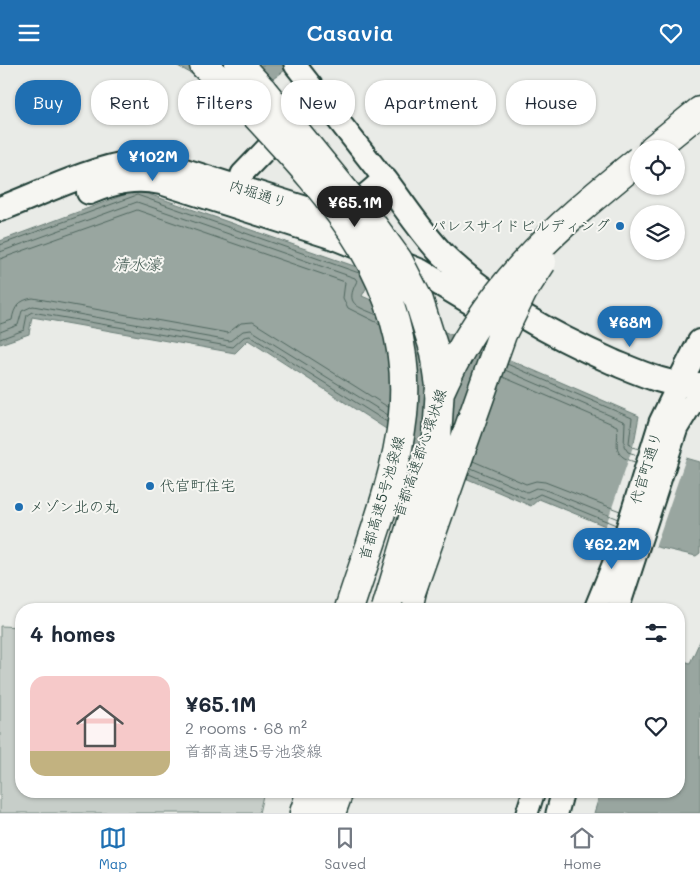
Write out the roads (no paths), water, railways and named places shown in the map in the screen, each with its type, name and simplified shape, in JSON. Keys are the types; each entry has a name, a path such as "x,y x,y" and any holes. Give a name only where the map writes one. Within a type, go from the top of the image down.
{"highway":[{"name":"首都高速5号池袋線","path":"204,65 274,134 347,224 373,265 396,318 402,345 404,373 403,417 383,505 351,603"},
{"path":"239,65 283,114 386,242 410,280 431,335 440,386 437,438 388,603"},
{"path":"663,140 700,111"},
{"path":"675,140 700,120"},
{"name":"首都高速都心環状線","path":"371,603 427,422 448,373 473,328 502,287 535,250 573,214 630,167"},
{"path":"408,603 493,357 523,291 547,256 569,229 630,177"},
{"path":"286,813 290,798"},
{"path":"304,813 309,798"},
{"path":"324,813 328,798"},
{"path":"331,813 336,798"},
{"path":"348,813 353,798"}],"main road":[{"name":"内堀通り","path":"0,209 106,168 133,161 156,162 306,209 329,214 349,209 385,180 421,230 444,255 506,305 570,342 638,373 689,385"},
{"name":"内堀通り","path":"0,227 113,183 137,178 149,179 334,237 421,272 497,319 570,342"},
{"path":"689,385 700,342"}],"street":[{"path":"297,67 307,80"},
{"path":"238,187 242,173 288,125"},
{"path":"342,125 385,180"},
{"name":"代官町通り","path":"619,603 632,540 668,425 689,385"},
{"name":"代官町通り","path":"668,425 700,395"},
{"name":"代官町通り","path":"599,603 632,540"},
{"path":"557,813 561,798"}],"water":[{"path":"176,65 292,65 271,80 199,80 199,78"},
{"name":"清水濠","path":"137,190 374,273 362,296 639,416 634,443 700,462 700,553 696,556 657,547 539,499 531,506 456,474 248,340 235,353 32,317 29,334 0,344 0,241"},
{"path":"700,641 700,813 594,813 599,798 685,798 685,661 690,663"}],"place":[{"name":"パレスサイドビルディング","path":"620,226"},
{"name":"代官町住宅","path":"150,486"},
{"name":"メゾン北の丸","path":"19,507"}]}
